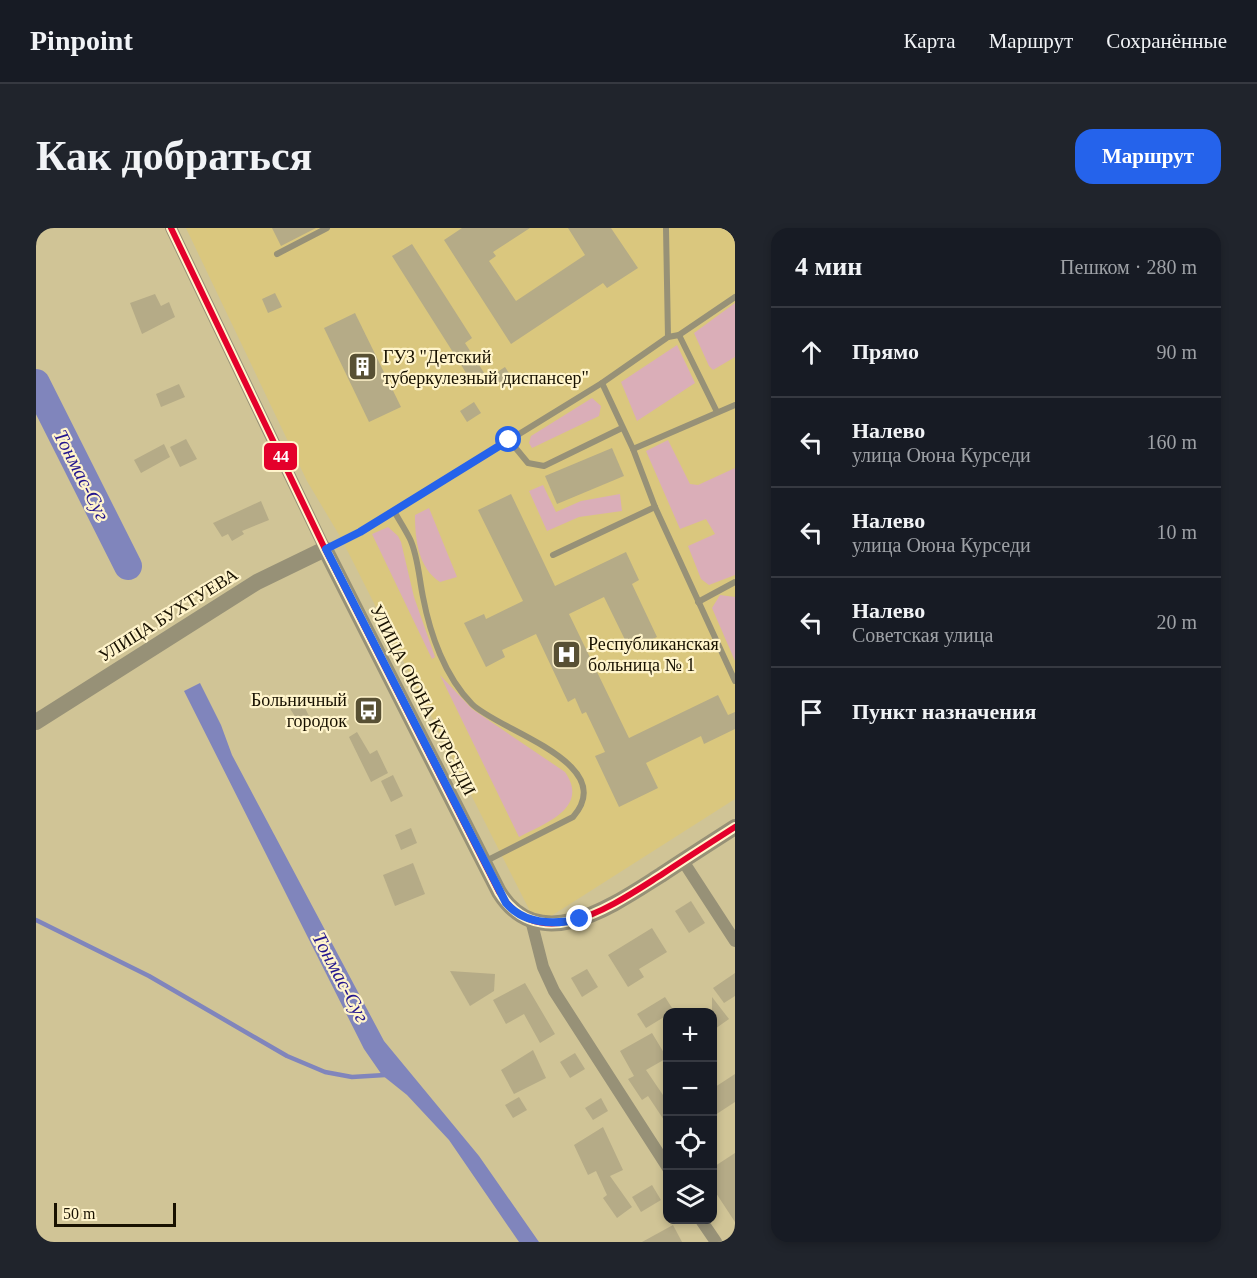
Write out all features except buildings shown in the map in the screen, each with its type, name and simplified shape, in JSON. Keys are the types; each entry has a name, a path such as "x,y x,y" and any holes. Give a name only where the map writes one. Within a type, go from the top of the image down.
{"street":[{"name":"УЛИЦА ОЮНА КУРСЕДИ","path":"171,228 326,549 484,862 506,903 513,911 531,920"},
{"name":"УЛИЦА БУХТУЕВА","path":"36,722 257,582 326,549"},
{"path":"663,1160 554,991 543,967 531,920 557,923 590,916 617,903 735,827"},
{"path":"683,861 735,941"},
{"path":"704,1224 716,1242"}],"lane":[{"path":"278,254 327,228"},
{"path":"666,228 668,337"},
{"path":"326,549 394,511 602,383 668,337 679,335 735,297"},
{"path":"679,335 717,412"},
{"path":"602,383 633,449 655,507 735,681"},
{"path":"633,449 735,405"},
{"path":"509,440 528,463 544,466 622,428"},
{"path":"553,555 655,507"},
{"path":"394,511 410,540 435,640 459,691 475,707 564,759 580,777 582,799 573,817 484,862"},
{"path":"698,602 735,582"}],"shaded area":[{"path":"186,228 735,228 735,799 537,925 341,538 307,481"},
{"path":"735,303 735,357 713,370 694,333"},
{"path":"677,345 695,383 637,421 621,382"},
{"path":"592,398 601,406 599,416 532,448 529,443 531,436"},
{"path":"668,440 690,484 698,485 735,468 735,575 709,585 701,579 688,546 715,534 706,519 680,529 646,451"},
{"path":"543,485 556,512 581,501 620,494 622,511 579,517 547,531 529,491"},
{"path":"429,508 457,577 440,582 422,561 417,543 415,515"},
{"path":"388,527 401,542 414,597 435,657 432,659 372,534"},
{"path":"720,595 735,597 735,661 712,608"},
{"path":"440,675 472,709 565,772 571,785 572,795 568,805 561,813 519,837"}],"water":[{"name":"Тонмас-Суг","path":"200,683 221,725 232,755 384,1041 479,1156 539,1242 519,1242 449,1140 407,1095 382,1075 364,1049 184,691"}],"waterway":[{"name":"Тонмас-Суг","path":"36,383 128,566"},
{"path":"36,920 149,976 287,1056 325,1072 352,1077 385,1075"}],"transit line":[{"name":"44","path":"171,228 325,549 499,892 516,911 535,921 556,923 578,919 600,911 735,827"}],"place":[{"name":"ГУЗ \"Детский туберкулезный диспансер\"","path":"362,367"},
{"name":"Республиканская больница № 1","path":"567,654"},
{"name":"Больничный городок","path":"368,710"}],"route":[{"path":"509,440 360,532 326,549 506,903 513,911 531,920 557,923 580,919"}]}
